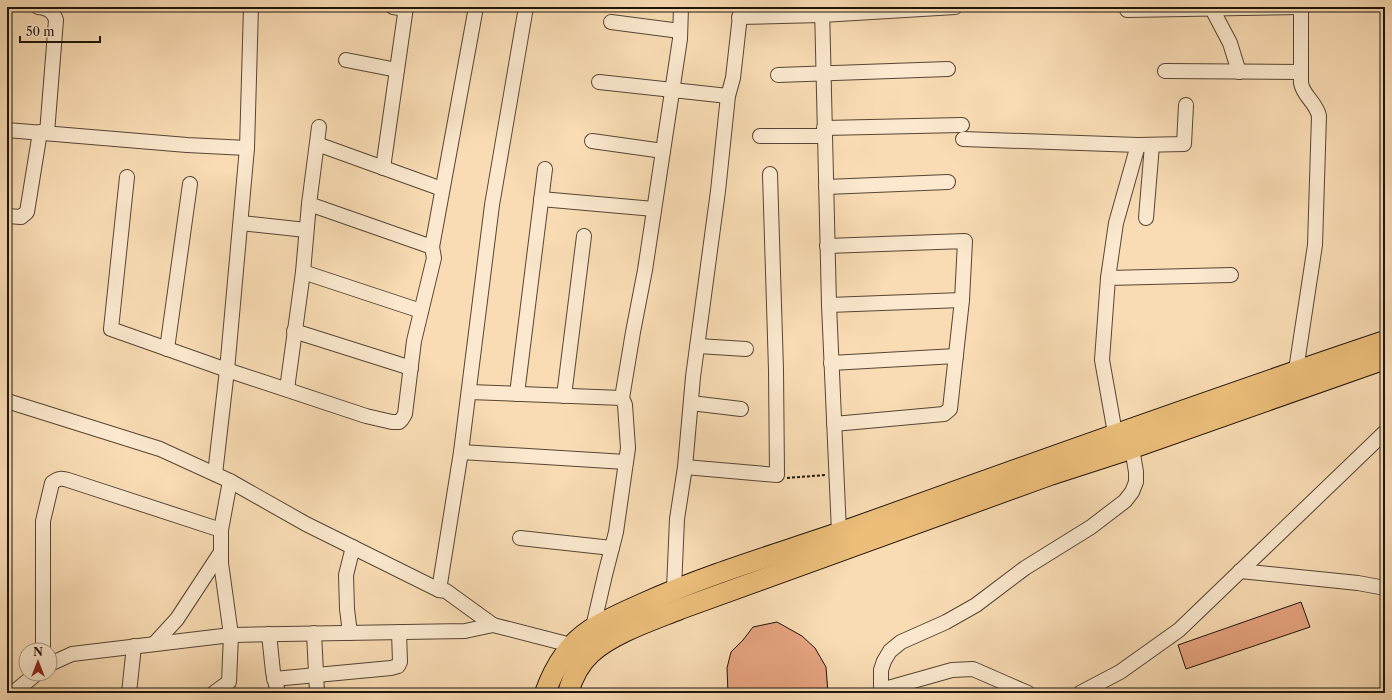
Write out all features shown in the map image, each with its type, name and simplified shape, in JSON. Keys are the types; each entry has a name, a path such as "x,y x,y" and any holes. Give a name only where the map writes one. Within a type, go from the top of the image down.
{"highway":[{"path":"545,693 558,664 572,645 593,627 674,589 839,532 1114,433 1385,340"},
{"path":"568,693 570,686 580,668 591,653 610,640 634,628 680,609 1050,475 1127,450 1385,359"}],"street":[{"path":"7,216 21,217 27,212 43,132 56,20 52,11 38,7"},
{"path":"215,474 227,370 247,148 251,7"},
{"path":"127,177 111,329 227,370 366,416 392,422 399,422 405,414 414,341 434,258 432,247 476,7"},
{"path":"440,590 461,452 492,205 526,7"},
{"path":"593,627 616,532 628,448 625,405 622,398 645,270 672,91 680,31 681,7"},
{"path":"674,589 677,520 685,467 691,403 718,191 728,96 733,78 740,12 955,7"},
{"path":"1127,10 1301,7 1302,89 1316,106 1319,116 1315,245 1296,370"},
{"path":"383,168 397,70 401,8"},
{"path":"1211,8 1230,43 1239,72"},
{"path":"822,11 827,246 839,532"},
{"path":"611,22 680,31"},
{"path":"346,60 397,70"},
{"path":"778,76 948,69"},
{"path":"1165,71 1301,72"},
{"path":"599,82 728,96"},
{"path":"963,139 1138,145 1184,144 1186,105"},
{"path":"760,136 962,125"},
{"path":"287,389 303,272 306,230 319,127"},
{"path":"7,130 187,145 247,148"},
{"path":"592,142 663,150"},
{"path":"317,144 442,189"},
{"path":"1028,693 973,669 952,670 881,691 881,670 884,660 890,651 901,642 946,622 976,605 1025,568 1091,527 1125,501 1132,492 1136,482 1136,472 1127,450 1114,433 1102,360 1108,278 1116,223 1138,145"},
{"path":"1146,218 1152,145"},
{"path":"517,394 545,169"},
{"path":"685,467 777,475 776,370 770,174"},
{"path":"826,187 948,182"},
{"path":"167,349 190,184"},
{"path":"541,199 654,209"},
{"path":"309,204 432,247"},
{"path":"241,223 306,230"},
{"path":"564,396 584,236"},
{"path":"827,246 965,241 962,300 950,409 944,414 834,424"},
{"path":"303,272 421,311"},
{"path":"1108,278 1231,275"},
{"path":"829,305 962,300"},
{"path":"294,331 411,368"},
{"path":"698,346 746,349"},
{"path":"831,363 956,356"},
{"path":"469,392 622,398"},
{"path":"7,401 160,449 230,481 306,524 440,590 446,591 493,625 572,645 591,653"},
{"path":"691,403 740,409"},
{"path":"1080,693 1120,672 1179,630 1385,432"},
{"path":"461,452 626,462"},
{"path":"43,642 43,520 52,483 56,480 68,480 221,530"},
{"path":"214,693 229,688 231,635 221,563 221,530 230,481"},
{"path":"520,538 612,548"},
{"path":"350,633 347,609 346,575 353,546"},
{"path":"155,643 177,619 221,552"},
{"path":"1240,571 1358,583 1385,588"},
{"path":"58,660 72,654 231,635 464,631 493,625"},
{"path":"274,679 392,668 398,666 400,662 399,632"},
{"path":"314,633 317,693"},
{"path":"269,634 274,679 278,693"},
{"path":"129,693 134,646"},
{"path":"14,693 27,682"}],"path":[{"path":"777,475 785,478 836,474"}],"building":[{"path":"1301,602 1310,627 1186,669 1178,645"},
{"path":"777,622 802,636 815,648 826,667 828,693 728,693 727,668 731,652 753,627"}]}
